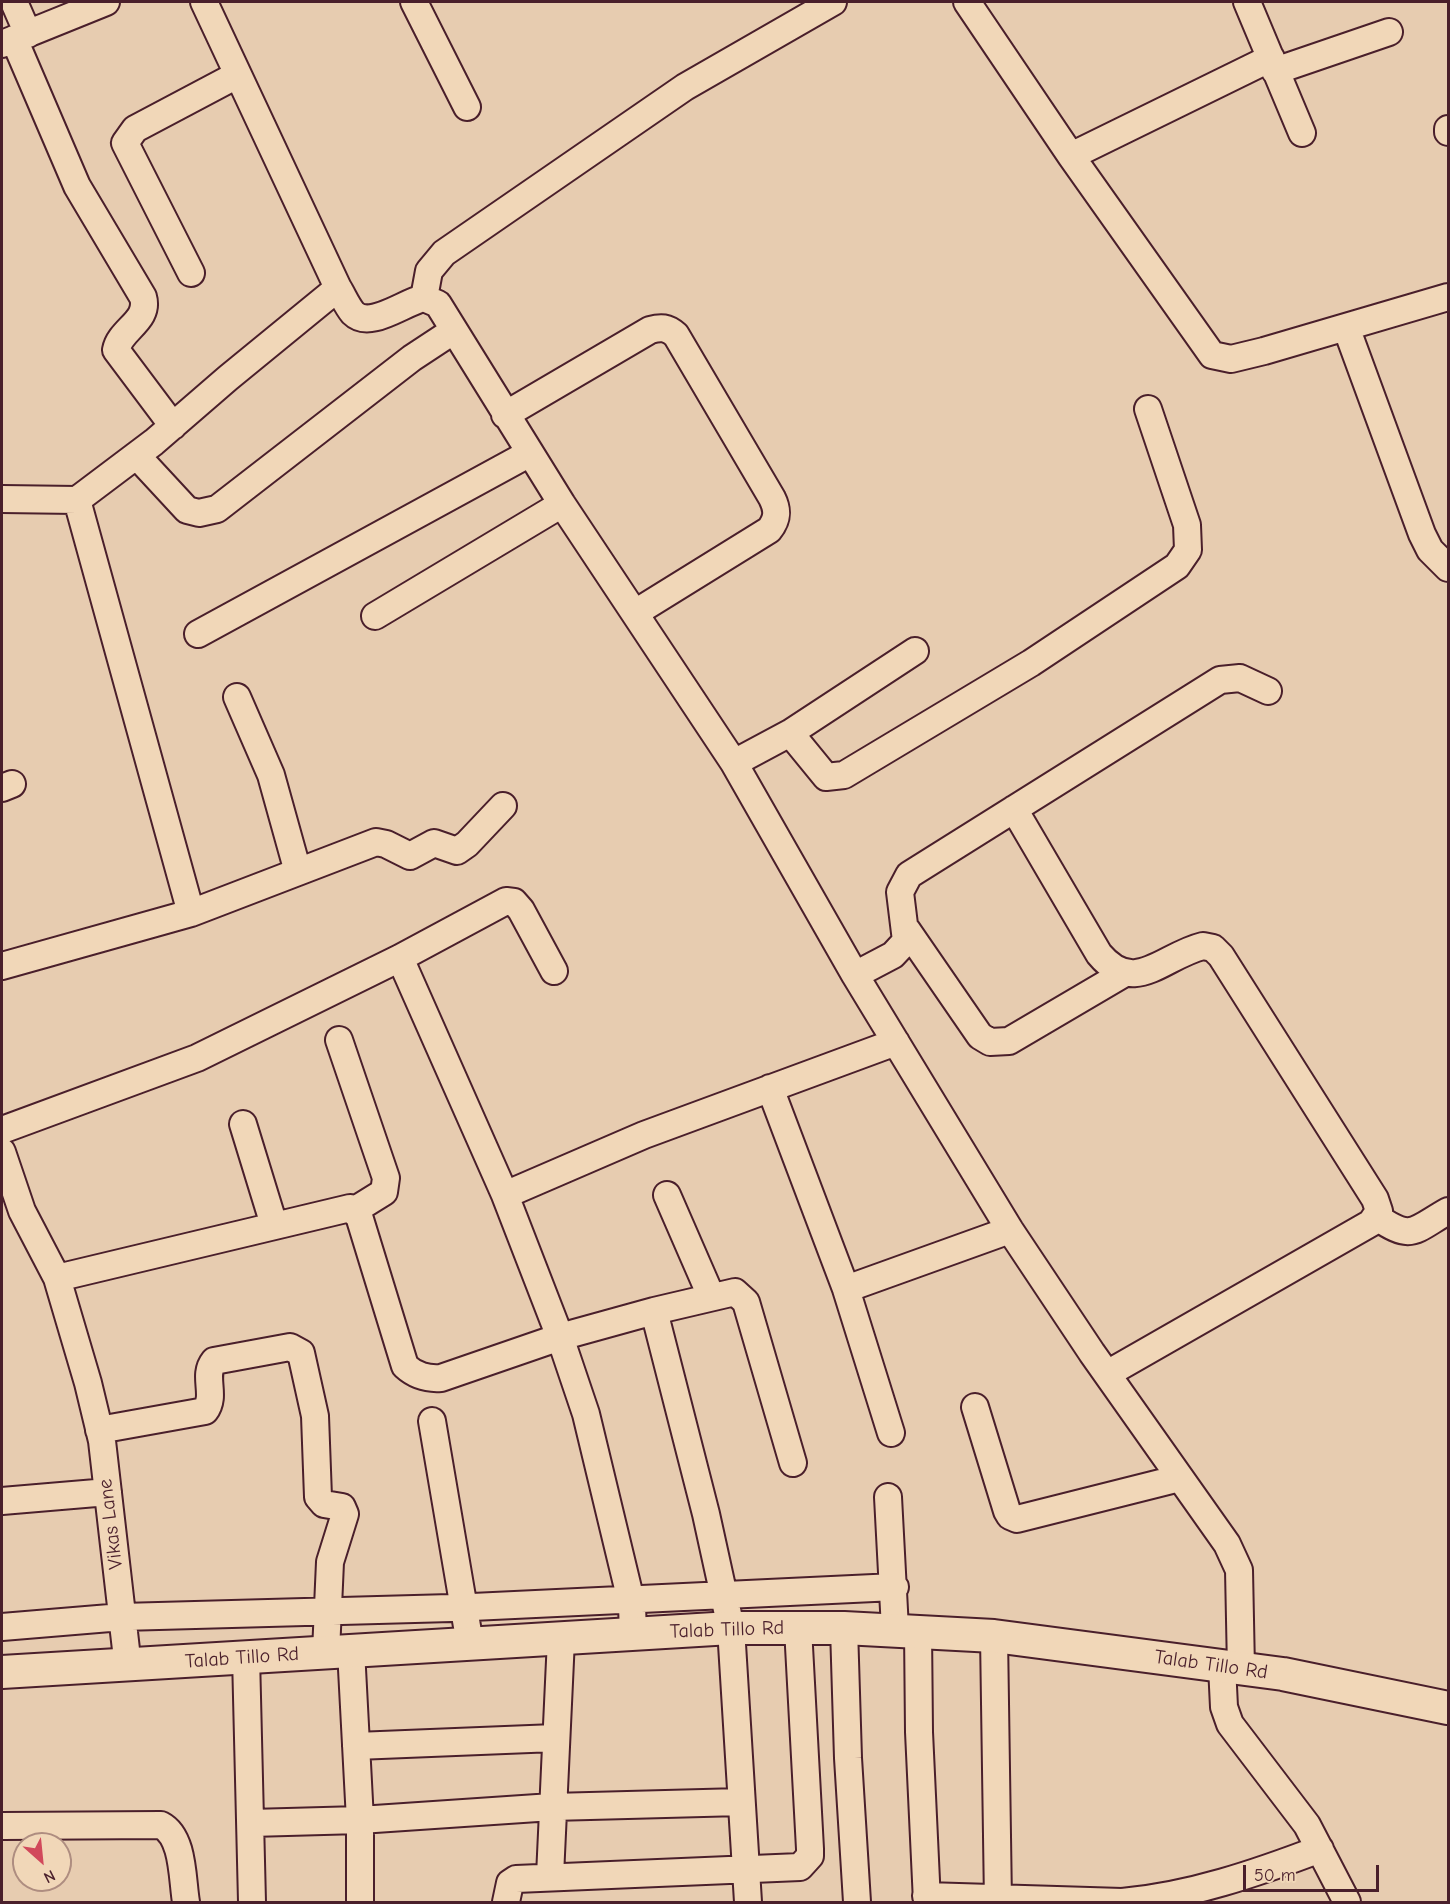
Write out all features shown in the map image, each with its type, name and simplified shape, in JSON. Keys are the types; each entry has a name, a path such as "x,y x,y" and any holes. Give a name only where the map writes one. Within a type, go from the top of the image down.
{"main road":[{"name":"Talab Tillo Rd","path":"2,1672 125,1641 246,1656 331,1633 468,1622 561,1639 632,1613 728,1610 798,1628 844,1628 900,1610 994,1636 1283,1674 1449,1708"}],"street":[{"path":"14,2 14,39 77,186 143,297 144,309 141,316 120,339 116,350 173,426"},
{"path":"14,39 106,2"},
{"path":"204,2 338,288 352,312 370,319 424,298 438,304 562,504 734,763 855,975 1010,1230 1107,1374 1227,1544 1239,1570 1231,1668 1224,1707 1230,1724 1296,1809 1320,1849 1347,1902"},
{"path":"414,2 467,107"},
{"path":"424,298 429,271 444,253 685,87 833,2"},
{"path":"967,2 1071,156 1212,355 1231,359 1449,297"},
{"path":"1247,2 1302,133"},
{"path":"1071,156 1273,65 1389,32"},
{"path":"191,273 125,143 135,129 237,75"},
{"path":"2,500 77,500 173,426 338,288"},
{"path":"505,415 650,330 661,327 670,329 676,335 772,498 776,506 776,516 769,530 636,613"},
{"path":"1346,327 1422,534 1430,550 1449,568"},
{"path":"136,456 187,510 209,512 217,509 412,358 453,331"},
{"path":"790,733 818,771 826,777 834,778 844,774 1031,663 1178,566 1188,550 1187,525 1149,410"},
{"path":"198,634 530,453"},
{"path":"77,500 191,913"},
{"path":"375,616 562,504"},
{"path":"734,763 790,733 915,651"},
{"path":"855,975 893,956 906,941 907,930 900,892 909,875 1220,680 1240,678 1268,691"},
{"path":"237,697 271,775 298,872"},
{"path":"2,966 191,913 376,842 386,843 410,856 434,843 457,851 467,844 503,806"},
{"path":"1014,809 1099,954 1113,970 1123,974"},
{"path":"2,1130 197,1058 400,957 506,901 514,902 521,910 554,971"},
{"path":"907,930 980,1036 990,1042 1009,1041 1123,974 1145,971 1203,946 1213,948 1221,956 1375,1199 1379,1211 1377,1217 1107,1374"},
{"path":"2,1627 125,1641 331,1633 468,1622 632,1613 586,1414 560,1337 505,1195 400,957"},
{"path":"57,1278 343,1208 356,1210 384,1192 386,1178 339,1040"},
{"path":"505,1195 644,1135 896,1042"},
{"path":"770,1088 846,1289 891,1433"},
{"path":"243,1124 274,1225"},
{"name":"Vikas Lane","path":"2,1152 22,1211 57,1278 88,1383 99,1430 108,1492 125,1641"},
{"path":"667,1195 711,1296"},
{"path":"356,1210 401,1357 405,1366 412,1373 430,1378 441,1378 560,1337 711,1296 735,1292 746,1302 793,1463"},
{"path":"1377,1217 1396,1231 1407,1232 1449,1211"},
{"path":"846,1289 1010,1230"},
{"path":"654,1311 728,1610 748,1902"},
{"path":"99,1430 205,1411 212,1398 208,1376 214,1361 290,1347 301,1353 315,1416 318,1497 324,1504 342,1507 345,1514 330,1562 331,1633 356,1746 360,1820 360,1902"},
{"path":"975,1407 1007,1511 1010,1516 1017,1519 1180,1478"},
{"path":"432,1421 468,1622"},
{"path":"2,1501 108,1492"},
{"path":"888,1497 900,1610 919,1732 926,1899 1122,1902 1164,1896 1207,1894 1320,1849"},
{"path":"728,1610 900,1610"},
{"path":"506,1902 510,1883 516,1879 800,1867 810,1856 798,1628"},
{"path":"844,1628 848,1758 857,1902"},
{"path":"994,1636 998,1899"},
{"path":"550,1876 561,1639"},
{"path":"246,1656 252,1902"},
{"path":"356,1746 555,1738"},
{"path":"251,1823 360,1820 552,1807 741,1802"},
{"path":"2,1826 161,1825 173,1833 177,1845 186,1902"}]}
